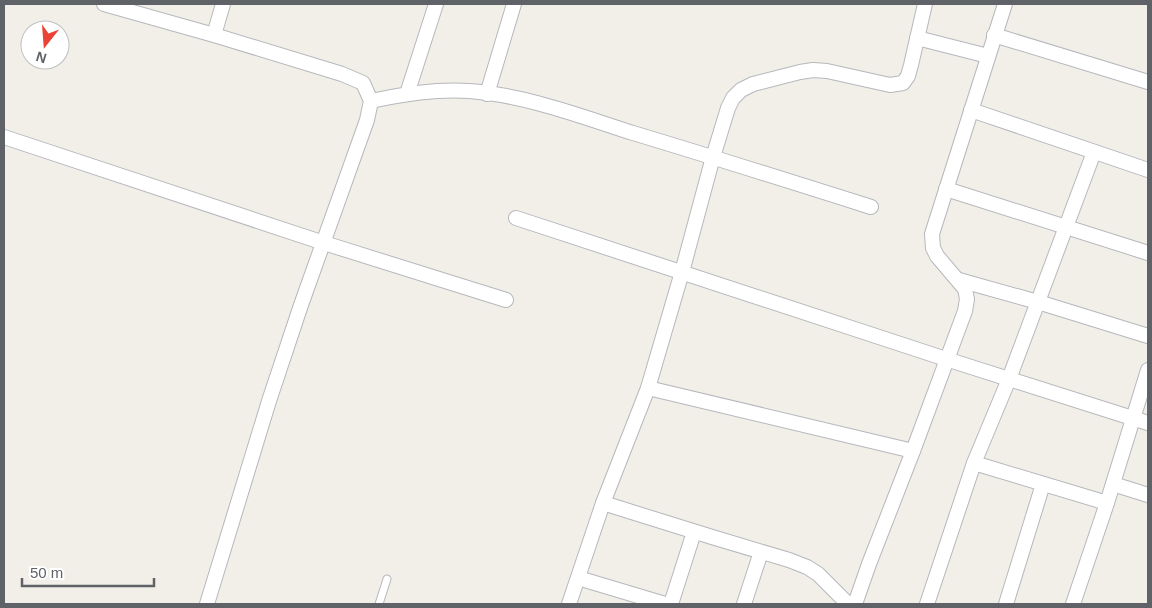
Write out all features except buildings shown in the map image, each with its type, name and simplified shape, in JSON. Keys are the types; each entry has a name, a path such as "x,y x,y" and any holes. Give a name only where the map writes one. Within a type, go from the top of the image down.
{"street":[{"path":"104,4 342,74 363,83 371,101 367,120 300,305 207,604"},
{"path":"214,35 222,4"},
{"path":"408,94 436,4"},
{"path":"488,94 514,4"},
{"path":"569,604 648,388 713,157 733,98 741,90 753,84 813,70 844,74 890,85 903,83 908,76 925,4"},
{"path":"856,604 965,311 967,299 965,289 937,256 933,248 932,234 1005,4"},
{"path":"994,35 1148,82"},
{"path":"918,38 988,56"},
{"path":"371,101 433,91 469,91 522,100 872,207"},
{"path":"971,110 1148,170"},
{"path":"4,137 324,243 506,300"},
{"path":"927,604 974,463 1009,379 1094,152"},
{"path":"946,189 1148,253"},
{"path":"516,218 1148,423"},
{"path":"959,280 1148,336"},
{"path":"1073,604 1107,503 1148,370"},
{"path":"648,388 913,451"},
{"path":"974,463 1107,503"},
{"path":"1006,604 1043,484"},
{"path":"1113,484 1148,495"},
{"path":"604,504 807,566 818,574 848,604"},
{"path":"672,604 694,532"},
{"path":"744,604 761,552"},
{"path":"578,578 623,598 665,604"}],"lane":[{"path":"379,604 387,579"}]}
